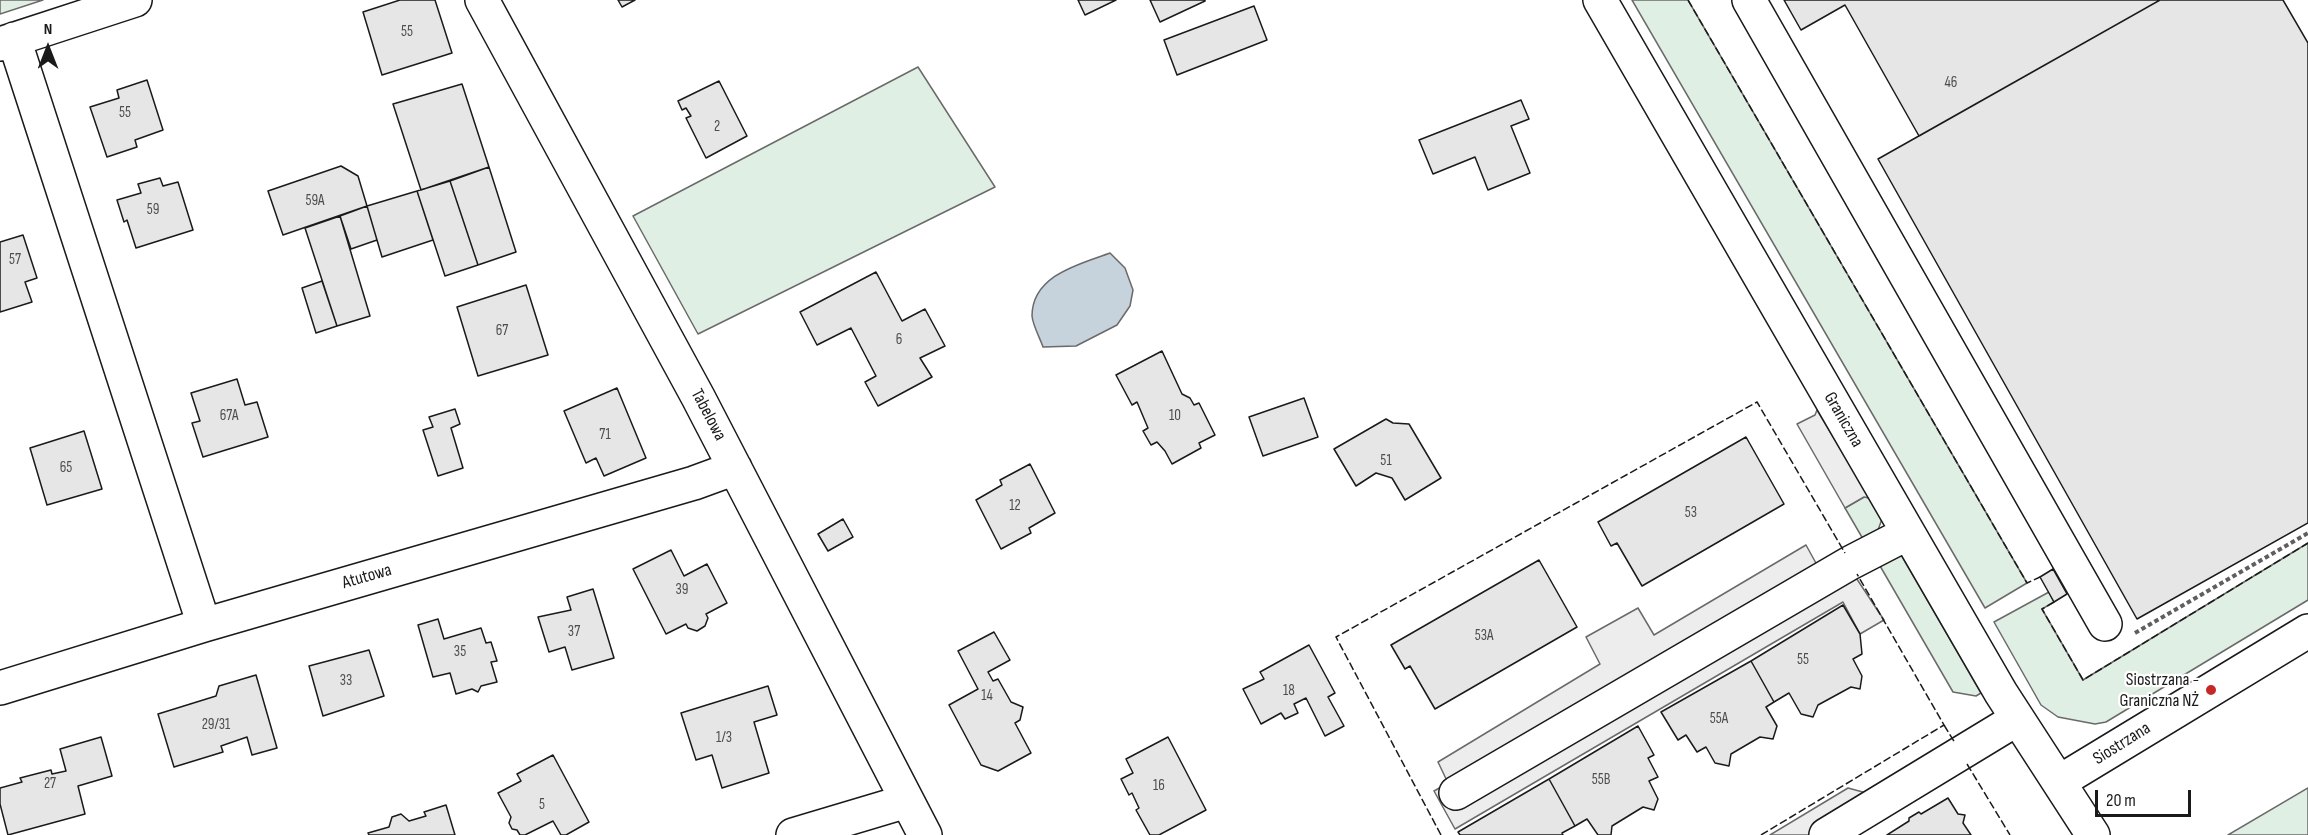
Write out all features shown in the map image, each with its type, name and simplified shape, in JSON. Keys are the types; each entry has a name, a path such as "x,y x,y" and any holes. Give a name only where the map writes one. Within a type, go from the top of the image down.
{"street":[{"name":"Tabelowa","path":"482,0 735,468 925,835"},
{"name":"Graniczna","path":"1600,0 2017,719 2092,835"},
{"path":"1749,0 2105,624"},
{"path":"120,2 7,42 204,625"},
{"name":"Atutowa","path":"0,688 204,625 694,483 735,468"},
{"path":"1456,794 1850,563 1908,533"},
{"name":"Siostrzana","path":"2059,782 2308,631"},
{"path":"1826,835 2017,719"},
{"path":"793,835 906,801"}],"path":[{"path":"2105,624 2137,634 2308,533"}],"green space":[{"path":"0,0 43,0 0,14"},
{"path":"1632,0 1688,0 2027,583 1985,608"},
{"path":"918,67 995,187 698,334 633,216"},
{"path":"1864,497 1870,498 1882,519 1878,530 1863,539 1845,508"},
{"path":"2308,543 2308,600 2106,722 2095,724 2058,717 2041,705 1994,622 2049,592 2054,602 2042,609 2083,680"},
{"path":"1900,553 1981,693 1976,696 1953,692 1876,559"},
{"path":"2308,788 2308,835 2228,835"}],"shaded area":[{"path":"1110,253 1125,268 1133,290 1130,306 1117,325 1076,346 1043,347 1032,316 1034,302 1040,290 1060,273"},
{"path":"1817,410 1870,498 1864,497 1845,508 1797,424 1815,415"},
{"path":"1806,545 1817,565 1839,552 1884,620 1860,634 1843,602 1455,829 1434,791 1448,783 1438,762 1600,664 1586,637 1638,608 1654,635"},
{"path":"1848,788 1870,794 1853,835 1770,835"}],"building":[{"path":"400,0 435,0 452,53 382,75 363,12"},
{"path":"618,0 635,0 622,7"},
{"path":"1078,0 1116,0 1085,15"},
{"path":"1150,0 1205,0 1205,1 1160,22"},
{"path":"1784,0 2160,0 1919,136 1845,5 1801,30"},
{"path":"2160,0 2283,0 2308,43 2308,523 2137,619 1878,159"},
{"path":"1254,6 1267,40 1177,75 1164,40"},
{"path":"147,80 163,130 135,140 137,147 107,157 90,107 119,98 117,90"},
{"path":"719,81 747,136 706,158 686,118 691,116 686,108 682,110 678,101"},
{"path":"462,84 489,167 421,190 393,104"},
{"path":"1521,100 1529,119 1511,126 1530,173 1488,190 1475,157 1433,174 1419,140"},
{"path":"341,166 358,176 367,206 283,235 268,191"},
{"path":"489,167 516,252 478,265 450,181"},
{"path":"160,178 163,186 178,182 193,230 136,248 127,220 124,222 117,200 141,193 138,184"},
{"path":"450,181 478,265 445,276 417,191"},
{"path":"417,191 433,240 382,257 367,206"},
{"path":"367,206 377,240 351,249 340,216"},
{"path":"340,216 370,316 337,326 305,228"},
{"path":"23,235 37,278 25,282 32,302 0,312 0,242"},
{"path":"876,272 902,321 925,309 945,346 920,358 932,377 878,406 865,382 876,376 851,328 817,345 800,312"},
{"path":"322,281 337,326 316,333 302,288"},
{"path":"526,285 548,355 478,376 457,307"},
{"path":"1162,351 1182,394 1190,398 1194,405 1199,403 1215,435 1199,443 1201,448 1172,464 1157,442 1151,445 1143,431 1148,428 1137,402 1132,405 1116,375"},
{"path":"237,379 245,405 257,402 268,437 203,457 192,423 200,421 191,393"},
{"path":"617,388 646,458 604,476 596,458 586,463 564,411"},
{"path":"1304,398 1318,437 1263,456 1249,417"},
{"path":"455,409 460,424 451,428 463,468 438,476 423,430 433,427 429,417"},
{"path":"1386,419 1393,423 1409,424 1441,478 1405,500 1392,478 1376,473 1356,486 1334,449"},
{"path":"84,431 102,489 47,505 30,448"},
{"path":"1746,437 1784,504 1642,586 1617,543 1611,546 1598,522"},
{"path":"1030,464 1055,513 1029,528 1031,533 1001,549 976,500 1002,485 1000,480"},
{"path":"843,519 853,537 828,551 818,534"},
{"path":"671,550 684,576 707,564 727,603 706,614 708,618 705,626 697,631 688,628 686,624 666,634 633,569"},
{"path":"1539,560 1577,627 1435,709 1410,666 1405,669 1391,645"},
{"path":"2053,569 2067,594 2054,602 2040,577"},
{"path":"593,589 614,658 572,670 565,647 549,652 538,617 571,610 567,597"},
{"path":"1843,605 1860,634 1862,654 1853,659 1862,676 1860,689 1851,687 1818,705 1813,717 1801,714 1789,693 1774,702 1751,661"},
{"path":"438,619 444,639 481,628 486,643 491,642 497,661 491,662 497,682 481,686 478,692 472,689 456,694 450,673 433,677 418,625"},
{"path":"994,632 1010,660 988,672 993,681 998,679 1011,702 1023,707 1020,720 1015,723 1031,753 998,771 981,765 949,705 978,689 958,651"},
{"path":"1309,645 1335,693 1328,697 1344,726 1325,736 1306,698 1294,704 1298,713 1285,719 1281,713 1261,724 1243,689 1264,679 1260,672"},
{"path":"369,650 384,696 323,716 309,666"},
{"path":"1751,661 1774,702 1766,707 1777,726 1773,739 1760,737 1731,754 1729,766 1715,763 1706,747 1697,752 1686,735 1678,740 1661,712"},
{"path":"256,675 277,748 252,755 247,737 221,746 223,752 174,767 158,714 216,696 219,686"},
{"path":"768,686 777,715 754,722 769,773 722,788 712,755 696,760 681,713"},
{"path":"1638,726 1654,755 1648,758 1658,777 1649,781 1658,799 1654,810 1643,807 1612,826 1611,835 1598,835 1587,819 1575,826 1549,779"},
{"path":"101,737 112,776 78,786 85,814 8,835 0,804 0,788 22,782 20,778 51,770 52,774 66,771 60,749"},
{"path":"1168,737 1206,810 1159,835 1150,835 1136,810 1139,808 1132,793 1129,795 1121,779 1133,773 1126,759"},
{"path":"553,755 589,822 566,835 561,835 553,821 525,835 520,835 517,830 512,829 509,823 511,817 498,793 521,781 517,774"},
{"path":"1549,779 1575,826 1562,833 1563,835 1460,835 1458,832"},
{"path":"1948,798 1958,814 1965,815 1963,823 1971,835 1887,835 1909,821 1909,818 1919,812 1921,814"},
{"path":"446,805 455,835 369,835 368,833 389,827 392,817 401,814 409,821 426,816 424,812"}],"fence":[{"path":"1688,0 2027,583 2040,577"},
{"path":"1441,835 1336,637 1757,402 1845,553"},
{"path":"2054,602 2042,609 2083,680 2308,543"},
{"path":"1761,835 1944,725 1857,574"},
{"path":"1944,725 1955,743"},
{"path":"1967,764 2010,835"}],"place":[{"name":"Siostrzana - Graniczna NŻ","path":"2211,690"}]}
